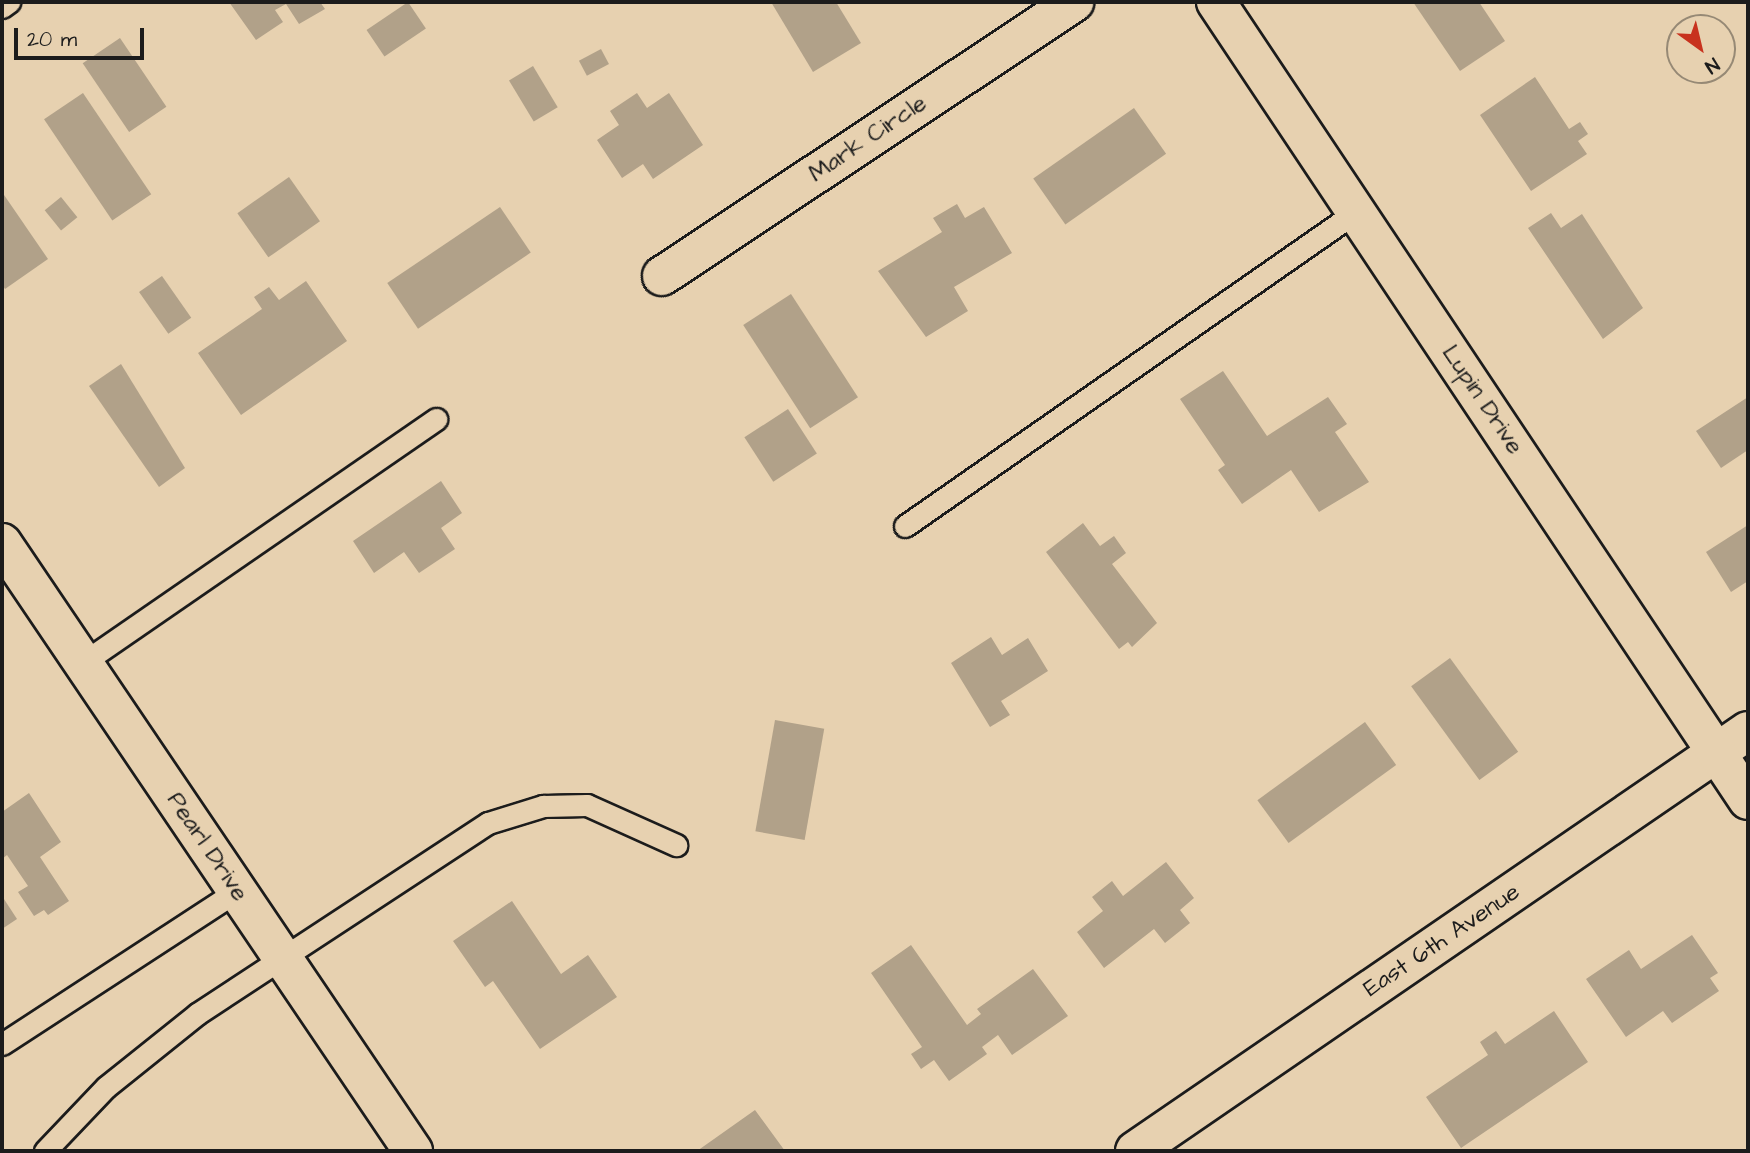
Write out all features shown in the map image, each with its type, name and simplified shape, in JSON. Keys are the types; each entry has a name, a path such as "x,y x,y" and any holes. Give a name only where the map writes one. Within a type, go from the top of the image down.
{"street":[{"name":"Mark Circle","path":"662,276 1074,2"},
{"name":"Lupin Drive","path":"1216,2 1748,800"},
{"name":"Pearl Drive","path":"2,543 413,1151"},
{"name":"East 6th Avenue","path":"1135,1151 1748,731"}],"lane":[{"path":"2,7 9,2"},
{"path":"905,526 1357,211"},
{"path":"84,662 436,419"},
{"path":"45,1151 145,1053 282,957 488,823 543,806 587,805 676,845"},
{"path":"2,1044 237,891"}],"building":[{"path":"229,2 320,2 325,9 299,24 286,4 275,10 283,22 256,40"},
{"path":"408,2 426,29 384,56 367,30"},
{"path":"771,2 836,2 861,43 813,72"},
{"path":"1413,2 1479,2 1505,41 1460,71"},
{"path":"120,38 166,107 129,132 83,63"},
{"path":"601,49 609,64 587,76 579,61"},
{"path":"533,66 558,107 534,122 509,80"},
{"path":"1535,77 1569,129 1580,122 1588,134 1578,141 1587,154 1531,191 1480,115"},
{"path":"83,93 151,194 112,220 44,119"},
{"path":"637,93 647,108 669,93 703,145 653,179 643,164 622,178 597,140 619,125 610,111"},
{"path":"1134,108 1166,154 1065,224 1033,179"},
{"path":"289,177 320,221 268,257 237,213"},
{"path":"2,192 48,259 5,289 2,284"},
{"path":"61,197 77,217 61,230 45,210"},
{"path":"957,204 965,218 984,207 1012,253 954,287 968,311 926,337 878,271 942,232 933,218"},
{"path":"500,207 531,253 418,329 387,283"},
{"path":"1551,213 1561,228 1582,214 1643,308 1603,339 1528,228"},
{"path":"162,276 191,318 168,334 139,292"},
{"path":"306,281 347,341 241,415 198,353 262,309 254,297 269,287 279,300"},
{"path":"791,294 858,397 810,428 743,325"},
{"path":"121,364 185,468 159,487 89,386"},
{"path":"1223,371 1267,436 1328,397 1347,424 1335,432 1369,482 1319,512 1291,470 1242,504 1218,470 1225,465 1180,399"},
{"path":"1748,397 1748,450 1721,468 1696,431"},
{"path":"788,409 817,453 773,482 744,437"},
{"path":"441,481 462,513 441,528 455,549 419,573 404,552 374,573 353,541"},
{"path":"1083,523 1100,546 1114,536 1126,553 1112,564 1157,623 1132,647 1128,642 1119,649 1046,552"},
{"path":"1748,525 1748,581 1731,592 1706,552"},
{"path":"991,637 1002,655 1028,638 1048,671 1001,701 1010,715 990,727 951,663"},
{"path":"1450,658 1518,752 1479,780 1411,686"},
{"path":"775,720 824,729 805,840 755,831"},
{"path":"1365,722 1396,765 1289,843 1257,800"},
{"path":"29,793 61,842 40,857 69,901 48,915 44,910 34,916 18,892 28,886 7,855 2,859 2,812"},
{"path":"1166,862 1194,898 1180,910 1190,923 1165,943 1154,929 1104,968 1077,932 1103,911 1092,897 1112,881 1123,896"},
{"path":"2,896 17,919 2,929"},
{"path":"512,901 561,974 588,955 617,997 540,1049 493,981 485,987 453,941"},
{"path":"1692,935 1718,973 1710,978 1719,991 1672,1023 1663,1011 1626,1037 1586,979 1629,950 1641,969"},
{"path":"911,945 967,1025 981,1014 977,1009 1033,969 1068,1016 1012,1055 998,1035 982,1047 987,1054 949,1081 934,1060 921,1069 911,1054 922,1047 871,973"},
{"path":"1554,1011 1588,1062 1461,1148 1426,1097 1488,1055 1480,1042 1496,1031 1505,1044"},
{"path":"755,1110 785,1151 697,1151 714,1139"}]}
